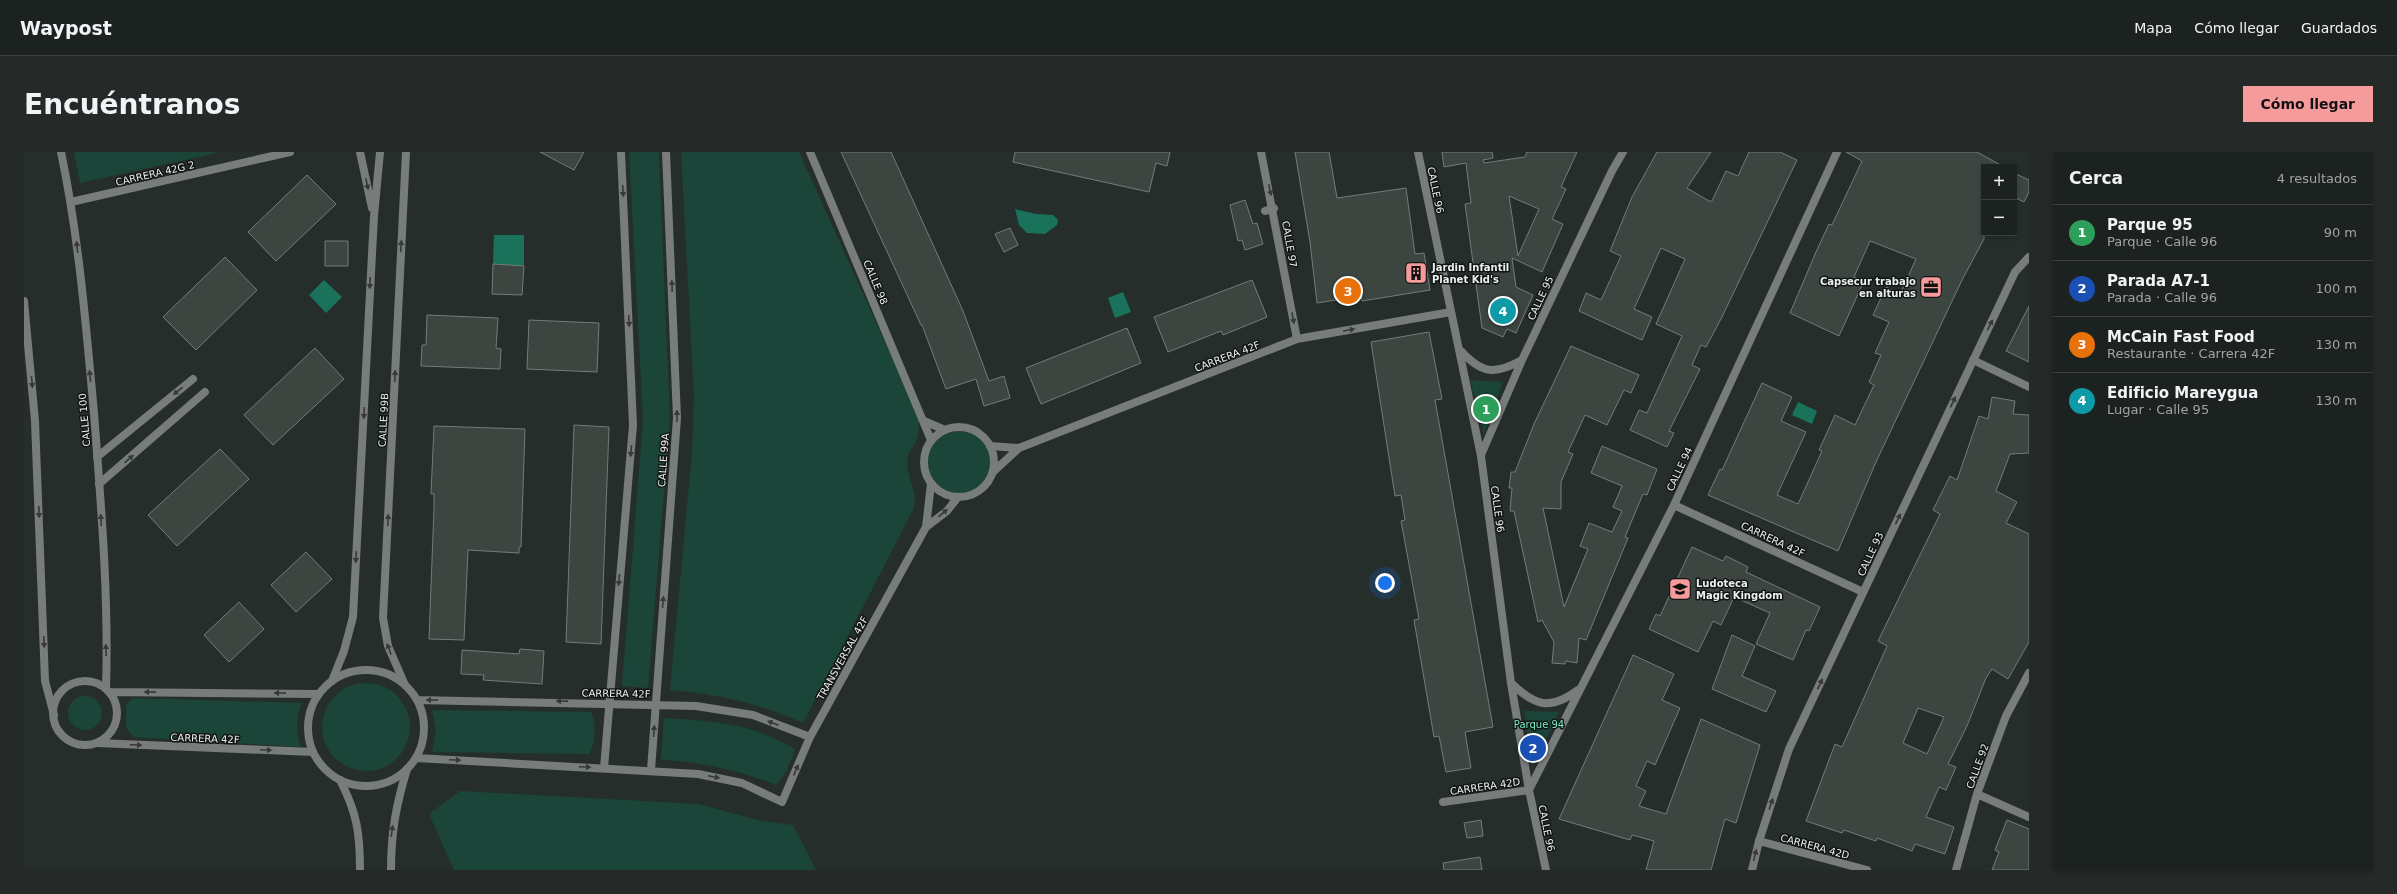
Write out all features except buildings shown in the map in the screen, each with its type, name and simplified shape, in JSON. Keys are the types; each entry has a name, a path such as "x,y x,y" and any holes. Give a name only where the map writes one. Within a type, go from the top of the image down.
{"street":[{"name":"CALLE 100","path":"61,152 71,202 87,331 99,484 107,690"},
{"name":"CARRERA 42G 2","path":"71,202 290,152"},
{"path":"360,152 374,216"},
{"name":"CALLE 99B","path":"332,681 344,651 353,617 374,216 380,152"},
{"name":"CALLE 99B","path":"405,685 388,646 383,618 406,152"},
{"path":"604,768 633,425 621,152"},
{"name":"CALLE 99A","path":"651,770 677,418 666,152"},
{"name":"CALLE 98","path":"810,152 931,440"},
{"name":"CALLE 97","path":"1261,152 1274,208 1297,339"},
{"name":"CALLE 96","path":"1418,152 1481,456 1511,683 1529,790 1546,870"},
{"name":"CALLE 95","path":"1481,456 1522,360 1612,171 1624,152"},
{"name":"CALLE 94","path":"1529,790 1674,505 1837,152"},
{"path":"1265,211 1274,208"},
{"name":"CALLE 93","path":"1752,870 1758,841 1789,750 2015,272 2029,257"},
{"path":"24,301 35,421 45,681 60,733 68,740 77,744 97,743 105,739 115,725 117,708 107,690"},
{"name":"CARRERA 42F","path":"993,472 1019,448 1297,339 1451,312"},
{"path":"1460,350 1473,364 1488,370 1505,370 1522,360"},
{"path":"1973,360 2029,387"},
{"path":"97,457 193,379"},
{"path":"99,484 205,392"},
{"path":"924,421 945,430"},
{"path":"955,427 969,428 981,435 990,446 994,456 993,472 983,488 973,494 958,497 943,493 931,484 924,464 926,450 931,440 945,430 955,427"},
{"name":"CARRERA 42F","path":"990,446 1019,448"},
{"name":"TRANSVERSAL 42F","path":"651,770 698,774 742,783 782,802 810,737 926,527 931,484"},
{"name":"TRANSVERSAL 42F","path":"926,527 947,511 958,497"},
{"name":"CARRERA 42F","path":"1674,505 1863,592"},
{"path":"369,670 388,674 405,685 417,700 424,719 423,739 416,758 407,769 393,780 376,785 358,785 340,780 324,768 313,752 308,732 310,712 319,694 332,681 349,673 369,670"},
{"name":"CALLE 92","path":"1956,870 1977,794 2006,716 2029,673"},
{"path":"54,715 58,697 71,685 89,682 107,690 319,694"},
{"path":"1511,683 1531,699 1549,704 1565,700 1580,688"},
{"name":"CARRERA 42F","path":"417,700 609,702 724,709 754,715 810,737"},
{"name":"CARRERA 42F","path":"97,743 313,752"},
{"path":"416,758 651,770"},
{"path":"391,870 391,841 396,805 407,769"},
{"path":"340,780 353,805 360,841 360,870"},
{"name":"CARRERA 42D","path":"1443,802 1529,790"},
{"path":"1977,794 2029,817"},
{"name":"CARRERA 42D","path":"1758,841 1867,870"}],"green space":[{"path":"74,152 221,152 80,183"},
{"path":"629,152 659,152 670,419 648,688 622,686 643,420"},
{"path":"681,152 799,152 919,417 917,440 907,459 908,471 915,499 913,510 803,723 787,716 738,700 670,690 692,452 694,396"},
{"path":"1470,380 1503,382 1484,435"},
{"path":"959,431 976,436 981,440 985,445 990,462 985,479 981,484 976,488 959,493 942,488 937,484 933,479 928,462 933,445 937,440 942,436"},
{"path":"366,683 383,686 391,690 403,702 407,710 410,727 407,744 403,752 391,764 383,768 366,771 349,768 341,764 329,752 325,744 322,727 325,710 329,702 341,690 349,686"},
{"path":"88,696 97,701 101,706 101,720 97,725 92,729 82,730 78,729 69,720 68,710 69,706 78,697"},
{"path":"133,698 302,703 298,714 297,725 301,747 133,737 126,727 126,704"},
{"path":"432,710 591,712 595,727 593,745 589,754 432,752 436,729"},
{"name":"Parque 94","path":"1524,711 1559,712 1532,768"},
{"path":"664,718 699,720 732,725 779,740 795,749 787,770 776,785 734,771 705,765 661,760"},
{"path":"460,791 698,804 762,821 793,825 816,870 454,870 429,814"}],"shaded area":[{"path":"1015,209 1036,214 1053,215 1058,220 1057,225 1045,234 1027,233 1019,225"},
{"path":"494,235 524,235 524,266 493,264"},
{"path":"324,280 342,297 326,313 309,295"},
{"path":"1123,292 1131,312 1115,318 1108,298"},
{"path":"1798,402 1817,411 1812,424 1792,415"}],"place":[{"name":"Jardin Infantil Planet Kid's","path":"1416,273"},
{"name":"Capsecur trabajo en alturas","path":"1931,287"},
{"name":"McCain Fast Food","path":"1348,291"},
{"name":"Edificio Mareygua","path":"1503,311"},
{"name":"Parque 95","path":"1486,409"},
{"name":"Ludoteca Magic Kingdom","path":"1680,589"},
{"name":"Parada A7-1","path":"1533,748"}]}
